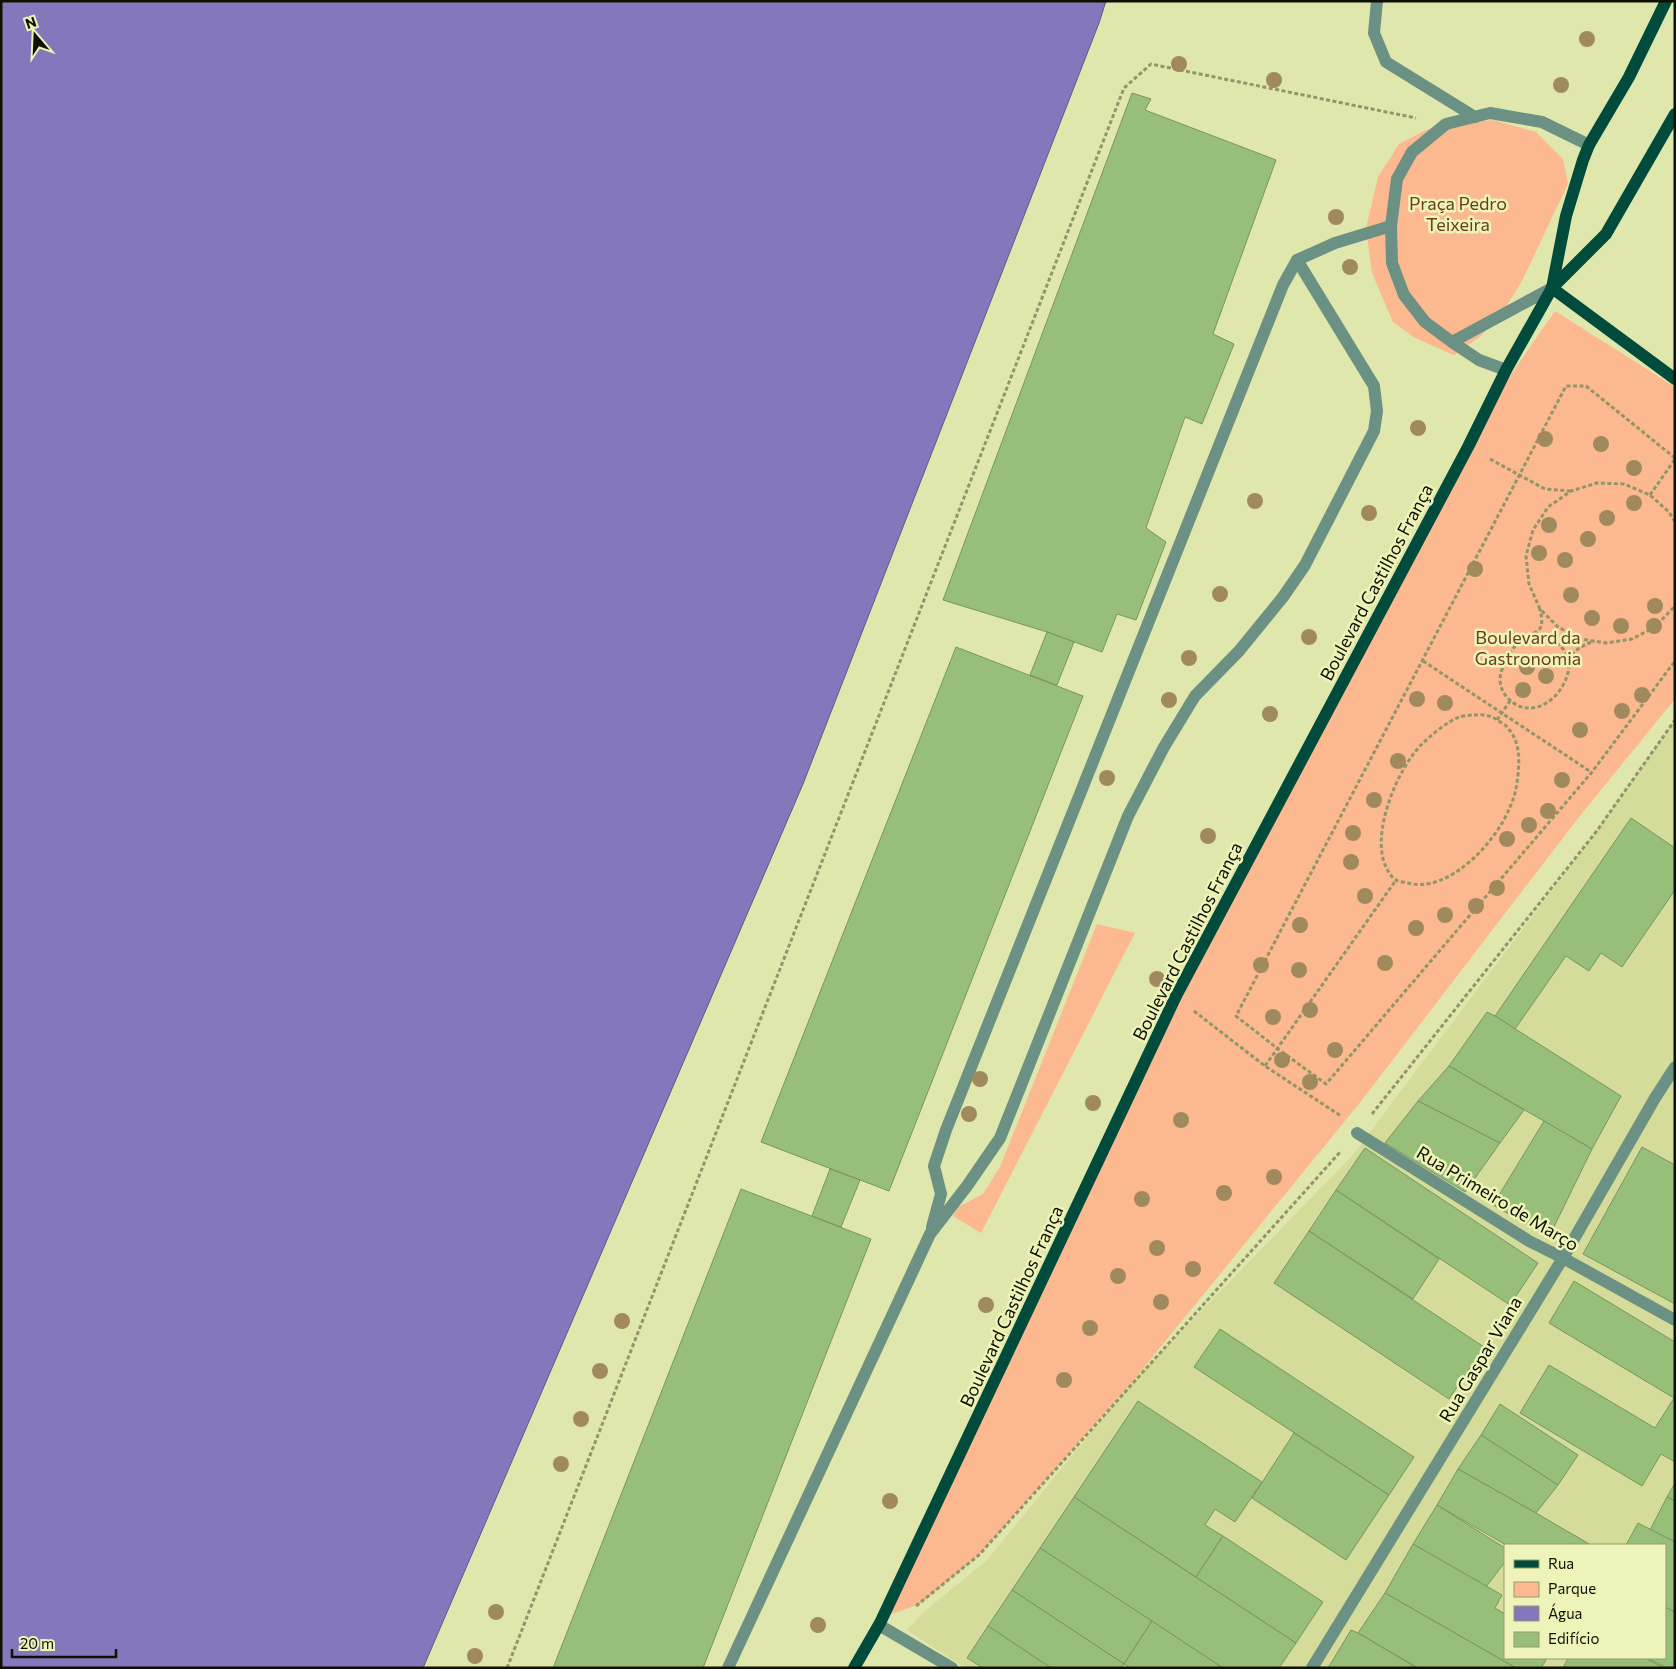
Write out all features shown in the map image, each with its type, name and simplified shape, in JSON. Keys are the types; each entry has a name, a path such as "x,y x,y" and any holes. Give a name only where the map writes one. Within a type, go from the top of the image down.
{"main road":[{"path":"1552,288 1566,216 1589,146 1629,77 1666,1"},
{"path":"1552,288 1606,234 1675,114"},
{"path":"1552,288 1675,379"},
{"name":"Boulevard Castilhos França","path":"854,1668 880,1624 1176,996 1468,447 1506,370 1552,288"}],"street":[{"path":"1377,1 1374,33 1386,62 1475,117"},
{"path":"1506,370 1479,360 1452,342 1425,322 1404,295 1392,263 1391,226 1397,179 1412,152 1446,124 1490,113 1542,122 1589,146"},
{"path":"728,1668 930,1234 941,1194 934,1166 946,1130 1283,286 1297,260 1334,244 1391,226"},
{"path":"930,1234 967,1186 1000,1138 1128,816 1164,747 1195,696 1245,643 1283,597 1305,565 1374,431 1377,411 1374,386 1297,260"},
{"path":"1452,342 1552,288"},
{"name":"Rua Gaspar Viana","path":"1312,1668 1563,1258 1654,1098 1675,1067"},
{"name":"Rua Primeiro de Março","path":"1357,1133 1529,1241 1675,1320"},
{"path":"880,1624 952,1668"}],"path":[{"path":"507,1668 1124,88 1151,64 1446,124"},
{"path":"1650,495 1675,459 1586,386 1566,386 1236,1016 1326,1084 1592,772 1675,662"},
{"path":"1468,447 1545,489 1571,491"},
{"path":"1595,641 1573,652 1569,661 1569,673 1559,691 1549,702 1539,707 1520,708 1510,701 1502,691 1500,681 1502,669 1522,640 1531,637 1539,631 1542,625 1540,608 1529,584 1526,556 1533,530 1548,507 1571,491 1597,483 1624,484 1650,495 1669,512 1675,522"},
{"path":"1540,608 1558,627 1581,639 1606,643 1632,639 1655,627 1674,607"},
{"path":"1531,637 1543,637 1555,642 1564,650 1569,661"},
{"path":"1423,661 1592,772"},
{"path":"1498,720 1510,701"},
{"path":"1474,714 1490,716 1498,720 1512,732 1518,745 1519,764 1516,789 1510,808 1501,824 1488,844 1454,874 1430,883 1414,885 1396,880 1383,862 1380,843 1382,822 1398,781 1408,762 1421,744 1458,717 1474,714"},
{"path":"880,1624 920,1604 979,1555 1357,1133 1596,832 1675,720"},
{"path":"1265,1066 1396,880"},
{"path":"1176,996 1265,1066 1346,1119 1357,1133"}],"shaded area":[{"path":"1675,720 1675,1668 965,1668 907,1630 924,1612 987,1560 1132,1382 1352,1156 1596,832"}],"green space":[{"name":"Praça Pedro Teixeira","path":"1493,120 1536,132 1563,159 1568,184 1522,281 1506,307 1481,336 1454,355 1415,338 1393,322 1372,273 1366,228 1378,177 1399,144 1428,129"},
{"name":"Boulevard da Gastronomia","path":"1555,311 1675,387 1675,699 1579,817 1362,1100 1132,1382 979,1555 920,1604 880,1618 1176,996 1490,405"},
{"path":"1097,924 1135,933 981,1233 953,1216 958,1207 983,1194 1000,1167"}],"water":[{"path":"1,1 1106,1 803,784 423,1668 1,1668"}],"building":[{"path":"1132,93 1151,99 1145,110 1276,160 1213,334 1234,344 1202,424 1185,417 1146,528 1166,542 1136,620 1117,614 1102,652 1047,632 943,600"},
{"path":"1047,632 1074,642 1057,685 1030,675"},
{"path":"956,647 1083,696 889,1191 761,1142"},
{"path":"1631,818 1675,848 1675,890 1622,967 1601,953 1589,971 1566,956 1515,1029 1495,1016"},
{"path":"1487,1012 1621,1096 1592,1149 1449,1066"},
{"path":"1449,1066 1524,1110 1500,1143 1418,1101"},
{"path":"1418,1101 1500,1143 1465,1192 1385,1143"},
{"path":"1544,1121 1592,1149 1549,1237 1493,1205"},
{"path":"1642,1147 1675,1165 1675,1304 1583,1254"},
{"path":"1365,1148 1538,1263 1510,1305 1336,1190"},
{"path":"830,1169 860,1180 841,1227 812,1216"},
{"path":"741,1189 871,1239 703,1668 553,1668"},
{"path":"1336,1190 1439,1259 1413,1299 1309,1231"},
{"path":"1309,1231 1484,1347 1449,1399 1274,1283"},
{"path":"1574,1281 1675,1342 1675,1462 1661,1454 1642,1486 1520,1413 1549,1365 1655,1428 1674,1398 1549,1323"},
{"path":"1220,1329 1414,1457 1389,1495 1194,1367"},
{"path":"1138,1401 1262,1482 1235,1522 1215,1509 1205,1525 1223,1536 1196,1577 1074,1497"},
{"path":"1500,1404 1578,1455 1558,1485 1481,1435"},
{"path":"1294,1433 1389,1495 1346,1560 1252,1498"},
{"path":"1481,1435 1558,1485 1536,1513 1458,1469"},
{"path":"1458,1469 1589,1544 1504,1544 1437,1505"},
{"path":"1675,1483 1675,1501 1667,1497"},
{"path":"1074,1497 1296,1643 1279,1668 1223,1668 1040,1548"},
{"path":"1667,1497 1675,1501 1675,1542 1650,1530"},
{"path":"1437,1505 1504,1547 1504,1563 1486,1587 1413,1544"},
{"path":"1638,1523 1675,1542 1675,1612 1666,1608 1666,1544 1627,1544"},
{"path":"1223,1536 1323,1602 1296,1643 1196,1577"},
{"path":"1413,1544 1502,1595 1495,1608 1504,1613 1504,1659 1546,1660 1541,1668 1516,1668 1385,1593"},
{"path":"1040,1548 1152,1621 1124,1664 1012,1590"},
{"path":"1012,1590 1124,1664 1121,1668 1051,1668 988,1626"},
{"path":"1385,1593 1516,1668 1418,1668 1358,1633"},
{"path":"1666,1608 1675,1612 1675,1668 1667,1668 1649,1659 1666,1659"},
{"path":"1152,1621 1223,1668 1130,1668 1124,1664"},
{"path":"988,1626 1051,1668 983,1668 967,1658"},
{"path":"1351,1630 1358,1633 1417,1668 1328,1668"},
{"path":"1568,1659 1647,1659 1664,1668 1563,1668"}]}
